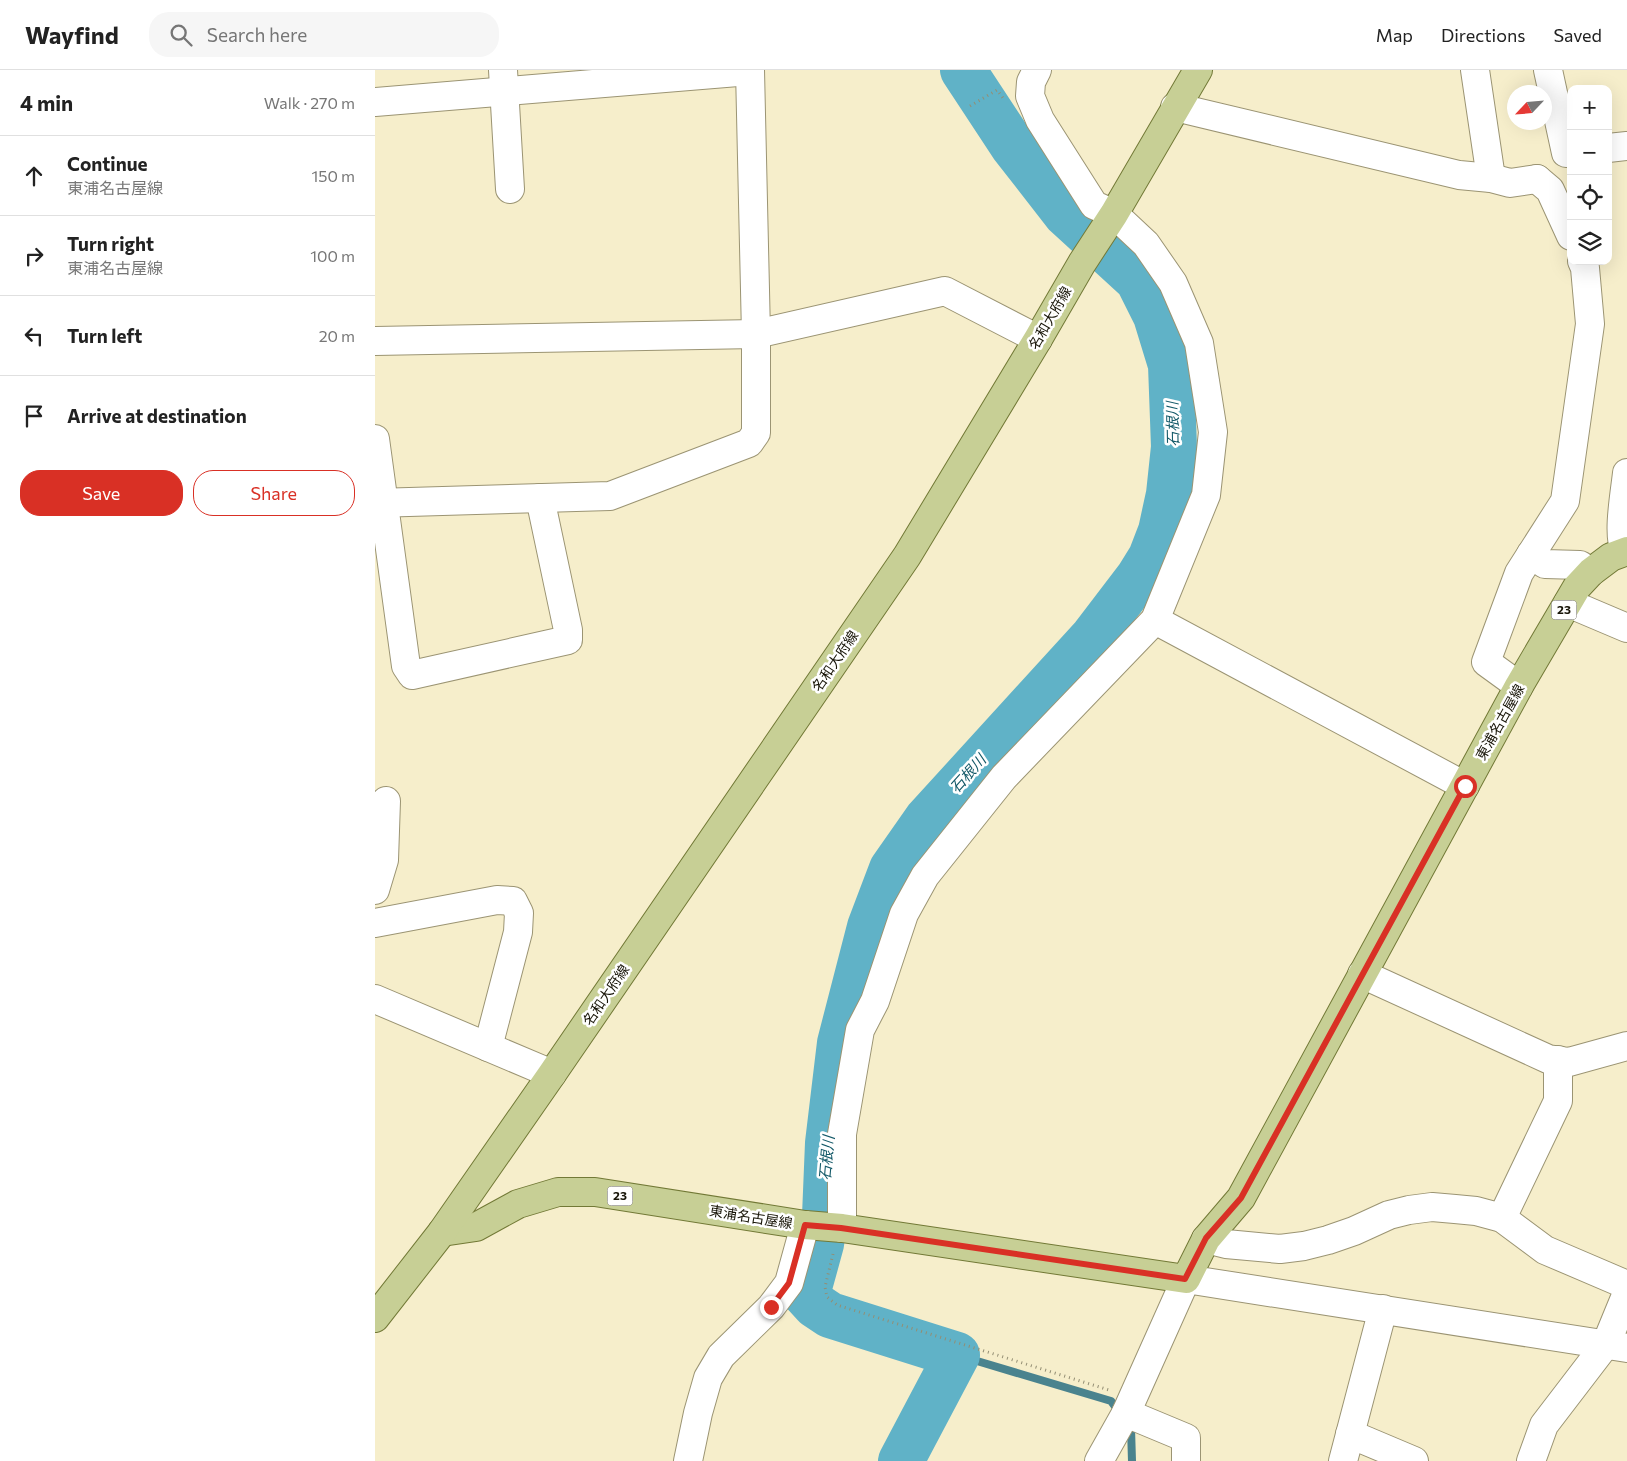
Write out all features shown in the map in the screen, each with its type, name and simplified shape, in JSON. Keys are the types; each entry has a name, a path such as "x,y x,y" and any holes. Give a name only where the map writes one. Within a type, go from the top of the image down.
{"main road":[{"name":"名和大府線","path":"441,1232 552,1074 907,556 1038,340 1082,263 1110,222 1198,70"},
{"name":"東浦名古屋線","path":"441,1232 476,1227 518,1204 558,1192 595,1192 1185,1279 1206,1238 1241,1198 1519,686 1577,587 1591,572 1611,557 1626,551"},
{"path":"375,1318 441,1232"}],"street":[{"path":"375,102 504,81 750,70 756,334 756,433 749,442 610,496 379,503"},
{"path":"688,1461 698,1413 708,1378 721,1356 771,1307 826,1227 860,1030 875,1001 903,914 925,876 1004,777 1155,620 1206,495 1213,432 1199,343 1173,284 1146,244 1110,222 1094,205 1040,120 1030,96 1031,82 1037,70"},
{"path":"1475,70 1491,178"},
{"path":"1549,70 1567,149"},
{"path":"504,81 510,189"},
{"path":"1175,107 1459,175 1491,178 1510,183 1537,179 1550,190 1567,227"},
{"path":"1612,148 1627,146"},
{"path":"1537,179 1544,163 1567,153"},
{"path":"1519,686 1487,662 1519,573 1565,501 1590,324 1584,265"},
{"path":"375,341 756,334 945,291 1038,340"},
{"path":"375,439 379,503 406,666 412,675 568,640 569,630 541,498"},
{"path":"1626,551 1623,546 1622,532 1627,473"},
{"path":"1531,554 1545,564 1580,565 1591,572"},
{"path":"1568,603 1627,628"},
{"path":"1155,620 1465,786"},
{"path":"375,890 384,860 386,801"},
{"path":"375,923 497,900 513,901 519,912 518,932 488,1046"},
{"path":"1362,974 1549,1059 1569,1062 1627,1046"},
{"path":"375,999 552,1074"},
{"path":"1501,1218 1558,1101 1557,1060"},
{"path":"1206,1238 1226,1244 1280,1249 1329,1240 1355,1231 1389,1215 1409,1210 1433,1208 1476,1211 1501,1218 1545,1250 1627,1285"},
{"path":"1099,1461 1129,1405 1185,1279 1617,1346"},
{"path":"1531,1461 1545,1425 1617,1346 1627,1293"},
{"path":"1343,1461 1383,1310"},
{"path":"1129,1405 1186,1438 1186,1461"},
{"path":"1350,1434 1414,1461"}],"path":[{"path":"970,106 997,90 1008,106"},
{"path":"826,1227 825,1287 827,1296 837,1304 1129,1405"}],"waterway":[{"name":"石根川","path":"901,1461 957,1355 830,1315 815,1305 804,1293 810,1284 821,1244 825,1216 828,1143 840,1043 870,927 892,869 927,819 1093,637 1138,578 1151,557 1161,531 1169,494 1174,447 1171,365 1156,316 1138,280 1066,214 1013,146 963,70"},
{"path":"957,1355 1111,1401 1120,1413"},
{"path":"1128,1424 1131,1428 1132,1461"}],"route":[{"path":"771,1307 789,1283 805,1225 841,1228 1185,1279 1206,1238 1241,1198 1465,786"}]}
